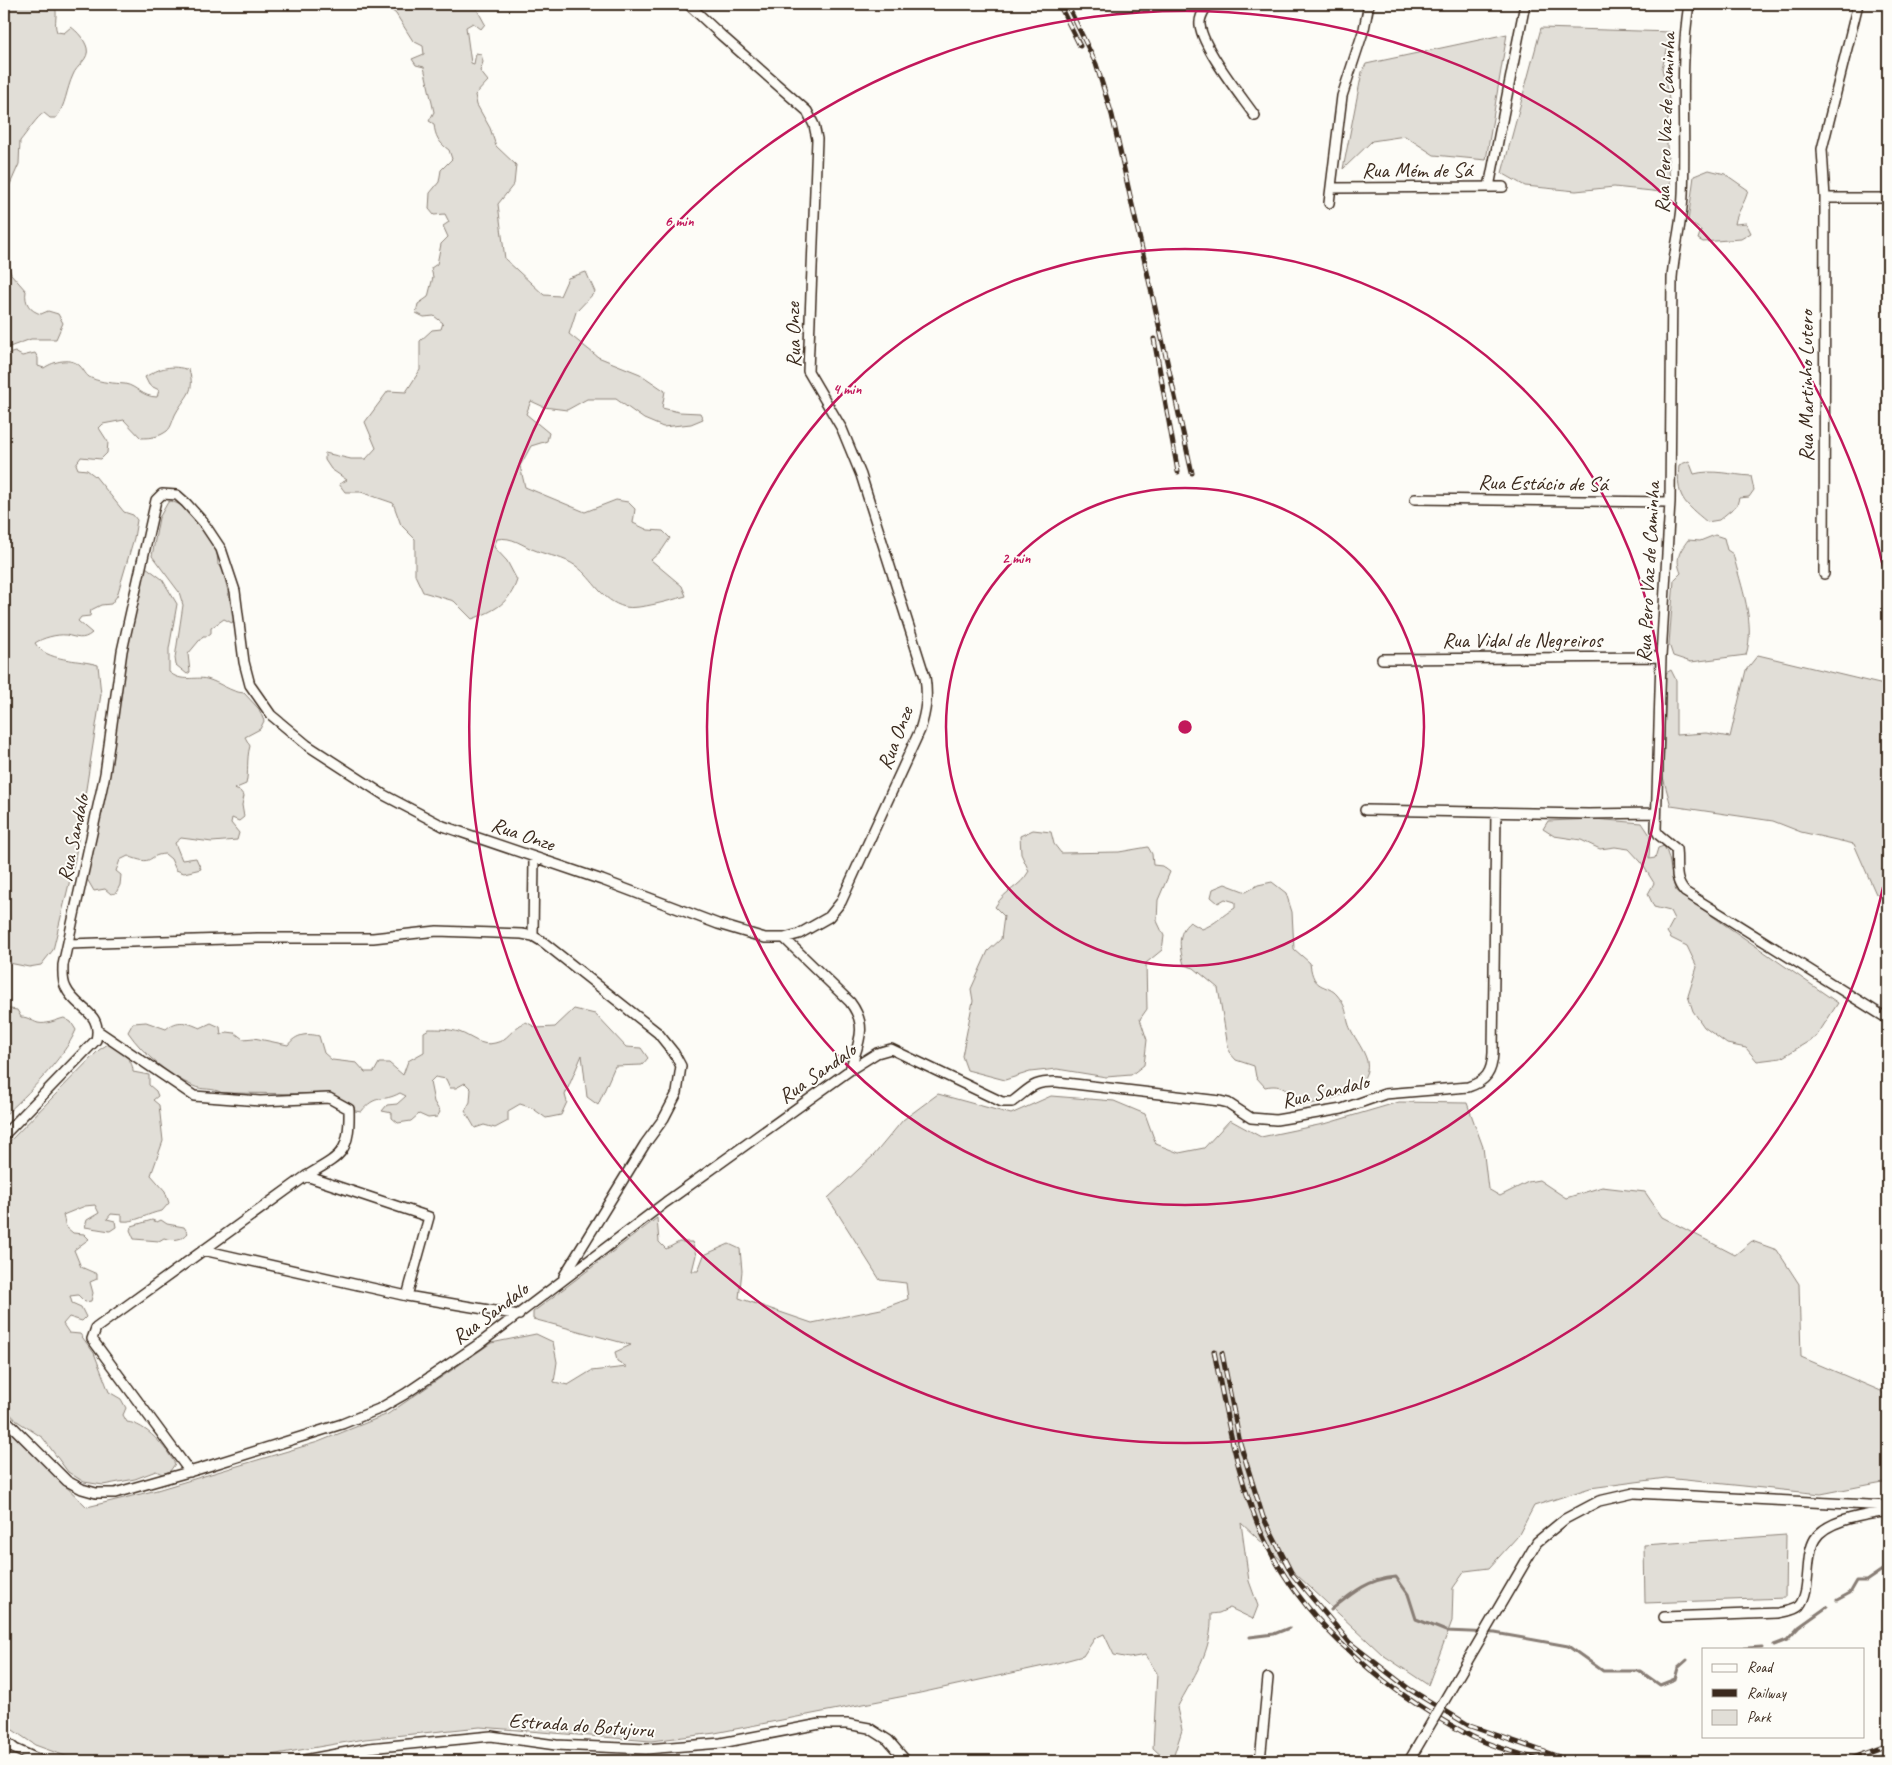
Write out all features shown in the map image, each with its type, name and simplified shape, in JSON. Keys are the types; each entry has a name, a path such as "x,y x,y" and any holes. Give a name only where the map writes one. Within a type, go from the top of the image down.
{"street":[{"name":"Rua Onze","path":"156,500 162,494 178,495 203,522 220,549 235,591 244,662 250,685 271,714 307,745 384,795 443,826 602,880 749,935 765,938 784,938 800,934 829,918 841,902 920,730 926,713 928,695 925,677 907,615 861,475 842,429 808,371 817,138 814,125 807,111 720,35 688,4"},
{"path":"1208,4 1200,16 1201,29 1219,63 1255,116"},
{"path":"1329,203 1342,96 1364,29 1369,4"},
{"path":"1489,187 1525,4"},
{"name":"Rua Pero Vaz de Caminha","path":"1689,4 1683,63 1683,194 1673,254 1672,278 1670,502 1661,657 1655,813 1659,835 1676,849 1676,878 1679,886 1685,892 1888,1019"},
{"name":"Rua Martinho Lutero","path":"1824,574 1825,198 1822,149 1858,4"},
{"name":"Rua Mém de Sá","path":"1331,188 1503,187"},
{"path":"1825,198 1888,198"},
{"name":"Rua Estácio de Sá","path":"1415,499 1670,502"},
{"name":"Rua Sandalo","path":"98,1030 96,1021 67,991 63,981 63,965 105,774 122,650 156,500"},
{"name":"Rua Vidal de Negreiros","path":"1382,659 1661,657"},
{"path":"1365,810 1655,813"},
{"name":"Rua Sandalo","path":"4,1418 67,1481 82,1490 96,1493 114,1493 190,1472 342,1424 379,1409 406,1394 519,1315 560,1282 850,1070 877,1053 891,1049 1002,1102 1012,1102 1034,1084 1043,1081 1220,1101 1228,1103 1258,1120 1322,1114 1385,1094 1468,1087 1478,1083 1489,1073 1493,1054 1496,812"},
{"path":"533,936 534,858"},
{"path":"68,944 258,938 373,938 437,931 533,936 658,1033 674,1053 680,1066 678,1093 560,1282"},
{"path":"784,938 850,1002 858,1013 862,1028 850,1070"},
{"path":"4,1135 89,1050 96,1040 98,1030 194,1096 260,1101 329,1098 348,1109 349,1131 339,1157 306,1176 96,1328 92,1339 190,1472"},
{"path":"306,1176 429,1217 408,1296"},
{"path":"203,1250 408,1296 519,1315"},
{"path":"1409,1761 1537,1542 1564,1519 1599,1501 1634,1494 1888,1506"},
{"path":"1664,1617 1700,1617 1792,1610 1798,1607 1804,1598 1811,1551 1816,1538 1842,1520 1888,1511"},
{"path":"1260,1761 1268,1678"},
{"name":"Estrada do Botujuru","path":"299,1761 368,1748 490,1736 556,1744 646,1749 721,1742 820,1724 847,1724 869,1728 888,1740 906,1761"},
{"path":"4,1740 15,1749 42,1761"}],"green space":[{"path":"4,4 54,4 57,32 64,33 71,27 83,39 87,52 85,59 73,75 62,108 56,118 50,118 44,113 41,114 20,141 19,164 4,198"},
{"path":"384,4 474,4 485,24 481,29 473,23 466,27 471,63 474,64 476,53 481,54 483,62 480,71 488,81 475,95 477,105 490,128 496,146 516,165 514,184 498,204 505,259 544,295 560,296 568,278 586,272 595,292 576,312 569,334 598,357 640,374 665,391 662,408 679,412 700,413 703,419 691,424 663,427 644,419 616,399 587,399 567,410 544,407 531,401 526,414 549,433 547,441 531,446 520,466 525,487 585,512 616,500 628,502 635,509 633,523 648,530 663,531 670,538 662,550 651,560 682,586 686,596 646,606 625,607 609,600 583,571 571,563 513,540 503,538 497,539 494,547 507,561 517,580 514,588 500,605 472,619 454,601 423,592 415,575 415,539 401,525 393,503 361,492 345,492 339,484 347,480 331,469 325,460 325,453 351,459 366,459 376,448 365,422 388,391 406,392 420,370 420,341 432,330 441,329 443,323 434,316 424,317 416,313 418,304 428,297 433,277 431,268 437,264 441,244 448,237 443,226 449,222 445,214 434,215 429,209 430,193 439,182 441,170 452,159 449,150 438,139 434,124 429,121 434,112 424,67 416,65 412,59 424,54 423,46 413,41 396,14"},
{"path":"1541,28 1672,32 1662,68 1669,99 1667,145 1671,193 1614,187 1576,191 1525,186 1502,173"},
{"path":"1507,34 1486,160 1434,155 1405,136 1372,141 1343,169 1362,72 1366,64"},
{"path":"1709,170 1725,174 1748,190 1735,224 1746,223 1751,233 1741,239 1703,242 1698,239 1701,230 1688,221 1694,176"},
{"path":"4,258 7,261 11,274 26,291 27,303 31,309 41,314 48,311 58,314 63,323 56,339 31,339 4,349"},
{"path":"15,352 22,356 35,353 38,358 38,366 44,368 57,362 67,361 76,363 86,374 95,380 129,385 152,397 157,397 159,390 149,385 145,377 156,371 177,367 189,370 191,377 191,389 167,431 155,437 141,438 124,420 103,424 99,428 108,442 107,453 101,459 81,457 76,464 78,469 87,470 95,476 124,512 133,515 137,520 134,538 117,596 111,604 101,605 91,610 90,616 81,617 78,621 92,633 82,638 66,635 54,636 35,643 47,654 55,657 98,665 101,694 75,859 53,950 41,965 29,967 4,962 4,355"},
{"path":"1689,461 1694,474 1715,472 1751,476 1754,490 1749,497 1739,498 1737,505 1719,520 1707,522 1687,504 1680,492 1679,465"},
{"path":"171,501 181,505 211,540 217,553 218,565 223,569 234,619 232,623 224,619 211,628 211,633 203,636 188,654 190,672 187,674 176,665 175,658 183,605 179,592 152,556 159,518 168,502"},
{"path":"1715,535 1724,538 1727,550 1733,554 1746,604 1749,643 1746,655 1691,662 1673,656 1669,644 1674,580 1681,573 1678,560 1682,548 1688,540 1700,541"},
{"path":"146,567 162,579 177,604 169,649 169,672 183,678 207,679 234,691 244,693 259,709 264,721 260,729 245,737 250,746 246,784 234,789 240,791 244,796 242,805 244,817 239,821 232,818 231,823 239,833 237,840 212,842 181,838 175,843 182,860 196,858 201,869 184,873 176,870 171,859 165,854 147,860 128,856 120,860 116,871 121,875 120,885 116,893 111,894 105,889 94,891 87,879 112,749 125,649 143,568"},
{"path":"1758,655 1888,686 1888,901 1876,894 1854,844 1801,832 1773,821 1671,806 1663,777 1666,673 1671,670 1676,680 1676,735 1706,733 1730,737 1746,670"},
{"path":"1594,819 1642,823 1650,835 1649,859 1655,858 1658,848 1664,846 1669,857 1676,891 1838,1003 1816,1037 1781,1058 1757,1061 1746,1048 1727,1044 1704,1027 1693,1011 1688,996 1697,967 1687,946 1671,938 1667,932 1674,919 1670,911 1654,907 1648,894 1654,883 1641,862 1629,849 1615,847 1600,849 1581,840 1554,836 1543,829 1548,821"},
{"path":"1033,830 1051,832 1054,844 1061,853 1119,852 1148,847 1152,854 1153,865 1162,866 1170,872 1158,900 1157,921 1164,936 1162,950 1146,963 1147,1009 1140,1019 1147,1040 1144,1065 1131,1075 1106,1077 1057,1069 1030,1072 1005,1080 967,1070 962,1056 973,1001 971,989 988,951 1001,939 1004,916 995,907 1004,896 1021,882 1029,871 1021,854 1020,836"},
{"path":"1272,882 1286,893 1292,912 1294,949 1310,963 1314,979 1317,983 1333,991 1341,1001 1351,1030 1367,1061 1367,1072 1354,1089 1331,1099 1298,1106 1285,1089 1276,1086 1265,1087 1256,1077 1254,1066 1236,1060 1229,1052 1218,988 1194,968 1184,965 1180,947 1183,931 1190,922 1202,929 1235,908 1235,902 1225,899 1218,903 1211,897 1213,889 1225,884 1246,892 1258,885"},
{"path":"4,1008 17,1010 21,1017 38,1023 48,1023 64,1018 71,1022 76,1030 54,1064 34,1087 4,1116"},
{"path":"574,1009 595,1014 626,1047 641,1048 648,1058 642,1065 615,1066 598,1105 587,1097 582,1055 565,1095 567,1102 561,1115 546,1118 532,1108 520,1104 508,1111 508,1121 495,1128 484,1125 475,1128 465,1111 470,1102 471,1089 465,1083 456,1088 450,1088 446,1079 435,1077 430,1082 434,1102 440,1112 437,1117 428,1118 419,1114 411,1121 398,1123 392,1118 392,1113 382,1111 387,1105 397,1104 406,1096 400,1093 388,1098 375,1100 361,1112 355,1111 341,1099 323,1094 222,1093 197,1087 174,1076 157,1063 128,1032 133,1023 146,1022 166,1029 182,1022 200,1028 211,1023 220,1027 221,1035 227,1032 235,1033 243,1039 254,1038 288,1045 298,1037 315,1035 319,1036 324,1053 332,1060 357,1063 365,1072 374,1072 379,1063 389,1063 403,1075 408,1061 424,1052 424,1032 429,1029 455,1031 485,1044 490,1044 500,1042 526,1022 537,1028 555,1027"},
{"path":"108,1044 128,1058 133,1072 149,1075 149,1085 156,1091 158,1096 153,1100 159,1105 163,1141 151,1175 165,1191 169,1203 162,1211 132,1221 122,1221 122,1215 111,1214 107,1219 115,1221 116,1227 110,1231 85,1227 87,1220 99,1213 95,1205 85,1206 63,1215 66,1227 73,1233 84,1234 89,1239 74,1250 81,1267 97,1274 97,1279 90,1282 93,1293 91,1301 85,1302 78,1295 70,1296 72,1303 81,1307 86,1317 82,1321 69,1317 63,1324 69,1333 80,1334 94,1353 109,1392 121,1399 126,1408 123,1415 127,1422 141,1427 155,1437 175,1464 170,1471 162,1474 156,1471 135,1479 103,1485 84,1482 68,1472 43,1438 17,1421 4,1407 4,1147 99,1050"},
{"path":"938,1094 1011,1114 1051,1096 1114,1101 1145,1114 1156,1144 1179,1153 1204,1148 1230,1120 1261,1137 1328,1123 1399,1102 1467,1103 1483,1147 1488,1189 1500,1196 1528,1182 1539,1180 1566,1198 1602,1187 1645,1192 1662,1217 1735,1255 1752,1241 1777,1250 1799,1284 1801,1357 1881,1391 1888,1401 1888,1481 1821,1494 1666,1478 1590,1488 1534,1506 1518,1536 1489,1568 1465,1571 1453,1588 1452,1621 1428,1685 1383,1655 1241,1523 1249,1581 1258,1606 1253,1619 1230,1608 1211,1614 1209,1640 1205,1652 1177,1708 1182,1730 1174,1755 1166,1760 1153,1748 1157,1673 1145,1655 1129,1658 1114,1655 1104,1634 1095,1638 1083,1656 1053,1664 920,1693 715,1733 651,1741 480,1727 365,1739 235,1761 79,1761 35,1745 4,1724 4,1426 87,1507 157,1490 318,1442 388,1414 491,1343 536,1334 553,1342 557,1362 554,1382 568,1385 591,1371 627,1367 617,1361 615,1352 631,1345 533,1319 533,1312 657,1218 659,1242 666,1249 679,1242 692,1242 696,1255 692,1271 698,1271 704,1255 729,1244 740,1249 742,1271 739,1298 812,1323 881,1309 908,1299 906,1283 880,1280 828,1198 874,1155 903,1120"},
{"path":"152,1220 157,1222 161,1220 167,1224 184,1227 188,1233 177,1239 164,1238 159,1241 134,1239 130,1230 132,1226"},
{"path":"1786,1535 1785,1598 1645,1603 1644,1545"}],"waterway":[{"path":"1837,1600 1850,1593 1857,1581 1866,1581 1888,1566"},
{"path":"1331,1610 1361,1588 1386,1578 1396,1577 1408,1594 1416,1619 1446,1631 1495,1633 1568,1646 1603,1671 1640,1671 1660,1685 1675,1679 1678,1668 1687,1660"},
{"path":"1774,1645 1787,1640 1799,1627 1827,1607"},
{"path":"1250,1637 1274,1634 1289,1628"},
{"path":"1748,1648 1762,1647"}],"railway":[{"path":"1059,4 1080,46"},
{"path":"1067,4 1096,64 1112,115 1192,473"},
{"path":"1154,339 1178,472"},
{"path":"1214,1351 1236,1458 1256,1520 1272,1554 1292,1586 1315,1616 1371,1670 1433,1714 1483,1742 1543,1761"},
{"path":"1222,1353 1240,1443 1263,1517 1292,1574 1350,1643 1409,1689 1470,1726 1571,1761"},
{"path":"1845,1761 1888,1745"},
{"path":"1869,1761 1888,1754"}]}
